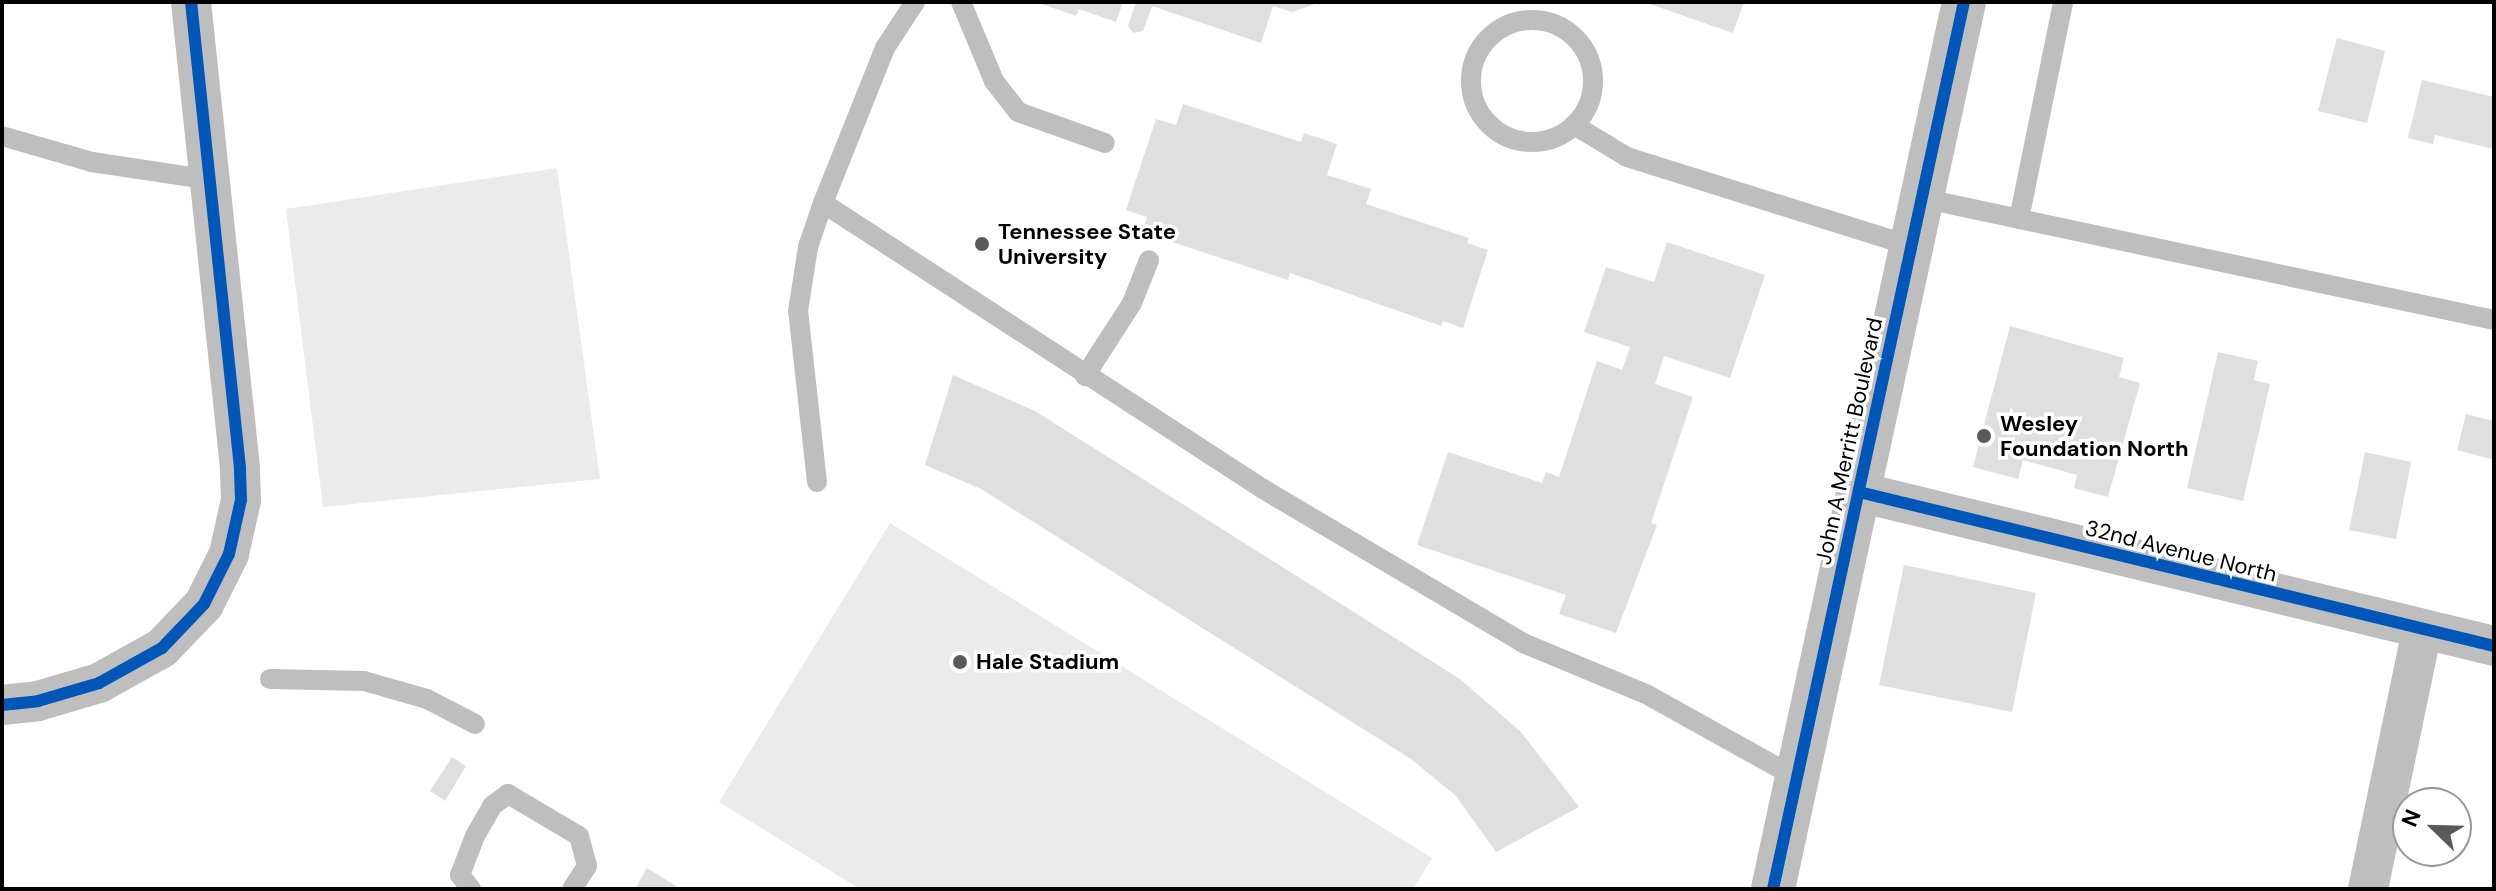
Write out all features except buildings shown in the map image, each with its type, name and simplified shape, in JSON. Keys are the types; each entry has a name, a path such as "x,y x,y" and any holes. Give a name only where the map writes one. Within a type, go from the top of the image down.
{"street":[{"path":"2,705 38,701 99,683 162,648 204,604 229,554 241,500 240,468 191,2"},
{"name":"John A Merritt Boulevard","path":"1773,889 1964,2"},
{"name":"32nd Avenue North","path":"1859,492 2494,646"},
{"path":"2368,889 2422,631"}],"lane":[{"path":"817,482 798,311 808,247 885,48 915,2"},
{"path":"961,2 994,81 1018,112 1105,143"},
{"path":"2019,219 2063,2"},
{"path":"1538,19 1577,38 1590,61 1594,83 1586,110 1574,125 1552,138 1527,142 1503,134 1484,118 1473,97 1472,74 1479,50 1494,33 1510,24 1538,19"},
{"path":"1574,125 1627,157 1911,246"},
{"path":"2,136 92,162 211,180"},
{"path":"1921,198 2494,320"},
{"path":"823,203 1085,376 1523,643 1646,694 1797,778"},
{"path":"1085,376 1125,316 1149,260"},
{"path":"270,679 364,681 427,699 475,724"},
{"path":"471,889 460,875 475,836 492,806 508,794 579,836 587,866 572,889"}],"shaded area":[{"path":"557,168 600,479 323,507 286,209"},
{"name":"Hale Stadium","path":"890,523 1432,858 1413,889 860,889 719,802"}],"cycle path":[{"path":"2,705 38,701 99,683 162,648 204,604 229,554 241,500 240,468 191,2"},
{"path":"1773,889 1964,2"},
{"path":"1859,492 2494,646"}],"place":[{"name":"Tennessee State University","path":"982,244"},
{"name":"Wesley Foundation North","path":"1984,436"},
{"name":"Hale Stadium","path":"960,662"}]}
